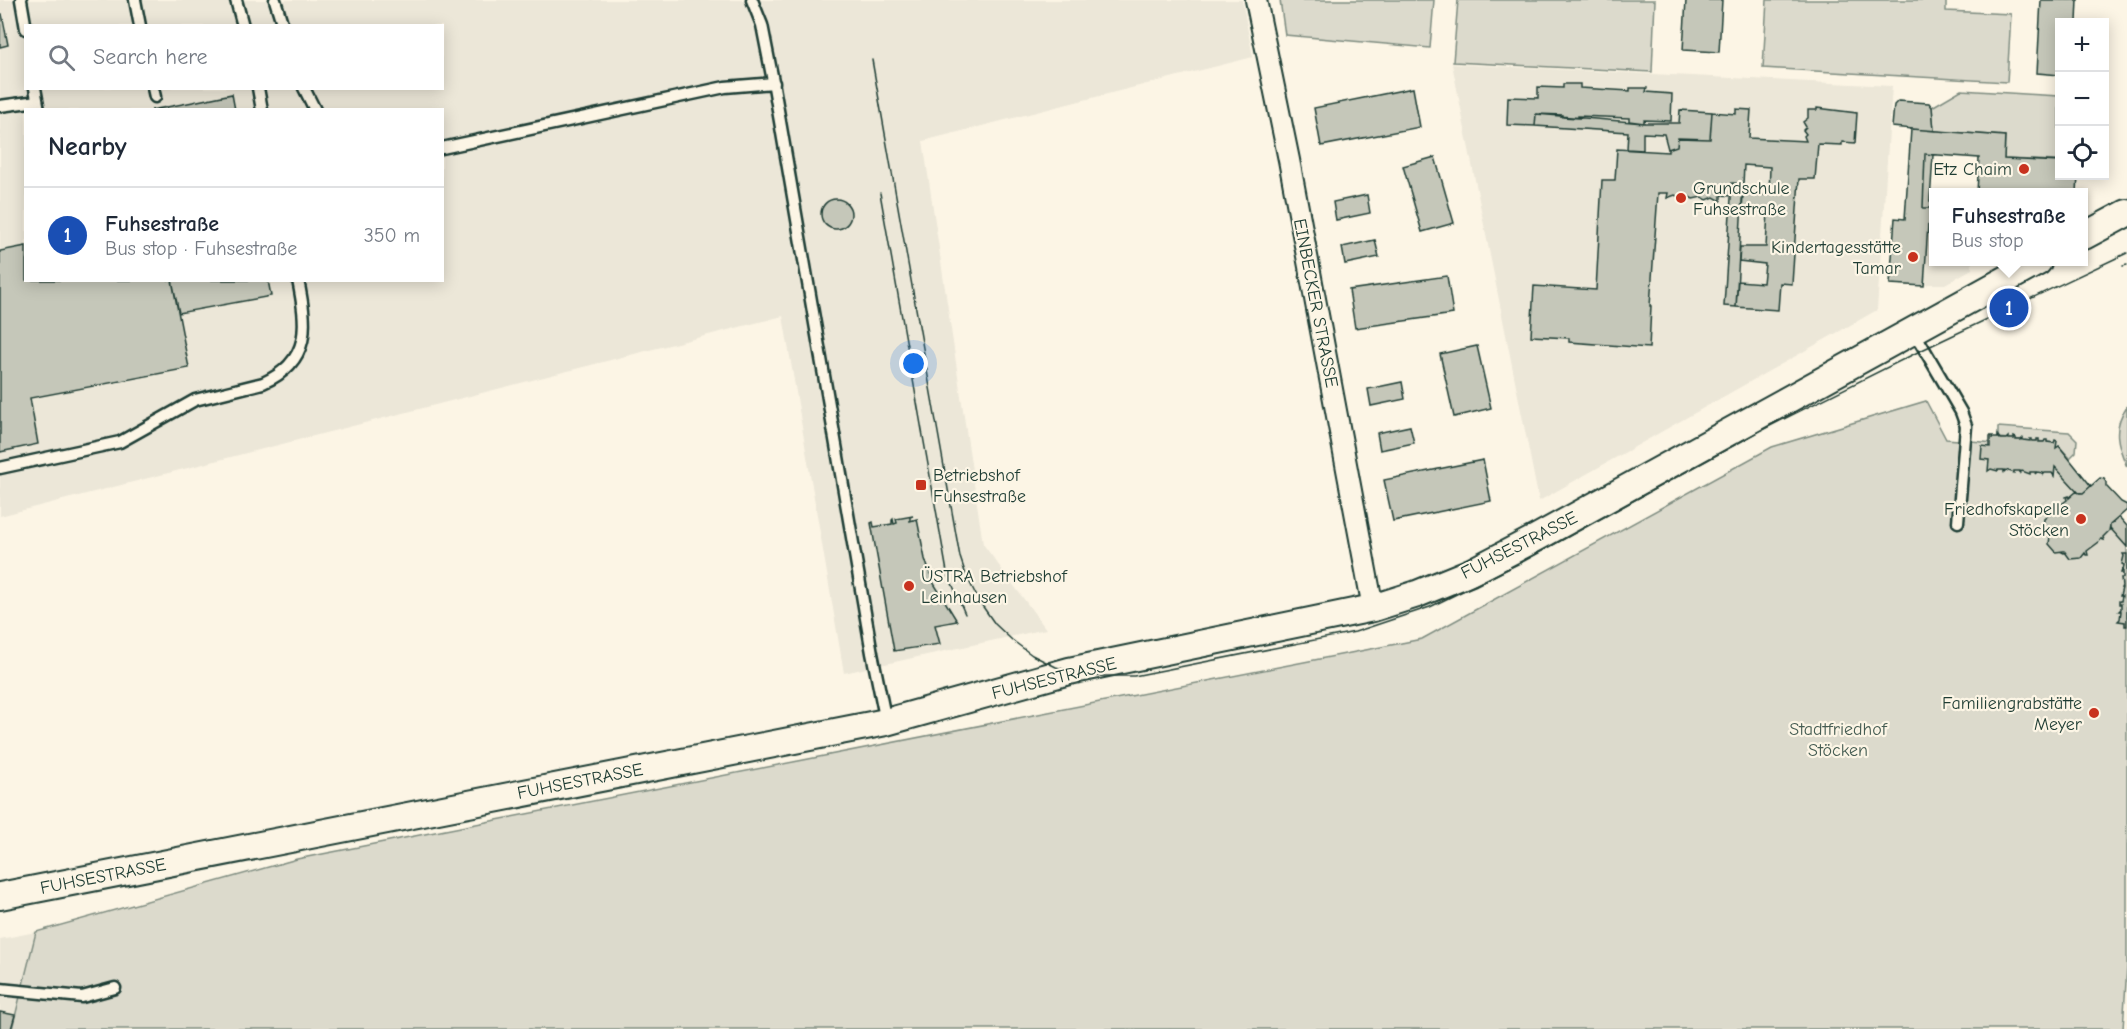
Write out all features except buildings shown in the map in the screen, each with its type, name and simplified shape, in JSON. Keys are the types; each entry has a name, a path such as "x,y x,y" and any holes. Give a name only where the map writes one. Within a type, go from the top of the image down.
{"street":[{"name":"EINBECKER STRASSE","path":"1256,0 1289,160 1373,608"},
{"path":"2088,234 2127,213"},
{"name":"FUHSESTRASSE","path":"0,896 886,722 1069,671 1373,608 1417,594 1471,572 2029,266"}],"lane":[{"path":"21,0 25,24"},
{"path":"135,0 140,24"},
{"path":"236,0 242,24"},
{"path":"275,0 282,24"},
{"path":"752,0 762,26 774,83 886,722"},
{"path":"444,148 725,87 774,83"},
{"path":"0,106 38,105 35,90"},
{"path":"258,90 262,108"},
{"path":"305,90 314,108"},
{"path":"0,468 120,442 195,400 273,379 292,363 304,340 305,313 298,282"},
{"path":"1913,330 1961,412 1966,426 1958,522"},
{"path":"0,989 82,997 115,988"}],"shaded area":[{"path":"0,0 1242,0 1253,57 923,141 983,544 1046,629 844,673 783,316 0,516"},
{"name":"Grundschule Fuhsestraße","path":"1452,64 1892,86 1877,310 1539,501"},
{"path":"1929,225 1929,266 1972,266 1972,269 1945,284 1924,286"},
{"path":"36,932 12,1029 0,1029 0,939"}],"green space":[{"path":"1280,0 1434,0 1430,48 1285,35"},
{"path":"1458,0 1655,0 1652,72 1453,62"},
{"path":"1767,0 1946,1 1946,11 2011,14 2007,82 1763,68"},
{"path":"1961,90 2055,96 2055,161 2004,159 2005,136 1934,131 1932,107"},
{"name":"Stadtfriedhof Stöcken","path":"1926,401 1946,439 2056,448 2056,443 1998,438 1998,427 2069,432 2077,440 2076,452 2070,458 2059,446 2057,448 2127,527 2127,966 2123,1029 12,1029 36,932 297,859 1422,639 1772,447"},
{"path":"2127,406 2127,467 2119,443 2118,429"}],"tram line":[{"path":"872,60 960,557 966,575 979,601 995,624 1012,640 1032,655 1056,667 1087,676 1134,676 1355,632 1430,607 1524,561 1760,431 1924,349 2127,253"},
{"path":"880,193 947,572 965,614"},
{"path":"2123,266 2127,265"}],"place":[{"name":"Etz Chaim","path":"2024,169"},
{"name":"Grundschule Fuhsestraße","path":"1681,198"},
{"name":"Kindertagesstätte Tamar","path":"1913,257"},
{"name":"Fuhsestraße","path":"2009,308"},
{"name":"Betriebshof Fuhsestraße","path":"921,485"},
{"name":"Friedhofskapelle Stöcken","path":"2081,519"},
{"name":"ÜSTRA Betriebshof Leinhausen","path":"909,586"},
{"name":"Familiengrabstätte Meyer","path":"2094,713"}]}
